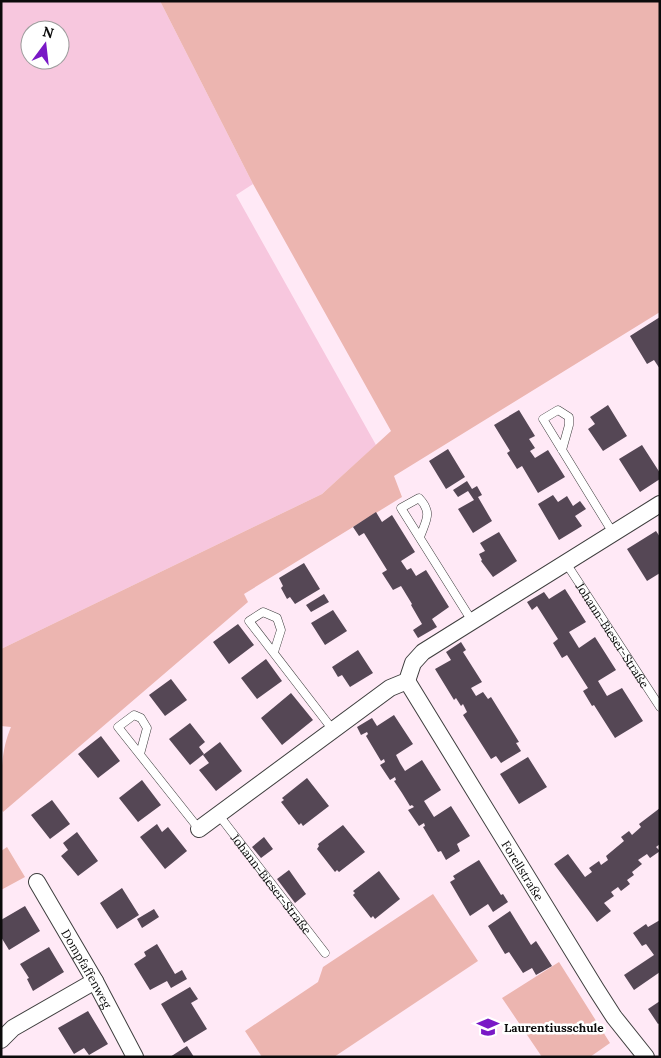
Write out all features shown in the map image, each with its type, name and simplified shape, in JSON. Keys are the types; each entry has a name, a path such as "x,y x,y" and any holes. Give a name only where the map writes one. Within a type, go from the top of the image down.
{"street":[{"path":"199,829 390,688 407,681 413,664 423,652 660,504"},
{"name":"Forellstraße","path":"407,681 596,989 614,1017 646,1057"},
{"name":"Dompfaffenweg","path":"37,882 96,981 135,1057"},
{"path":"1,1040 13,1028 96,981"}],"lane":[{"path":"562,450 569,425 569,417 558,410 543,419 613,534"},
{"path":"420,537 428,514 427,506 418,498 401,508 472,621"},
{"name":"Johann-Bieser-Straße","path":"566,563 660,707"},
{"path":"274,652 281,630 277,618 263,612 249,621 333,730"},
{"path":"140,754 147,728 141,718 134,715 118,727 199,829"},
{"name":"Johann-Bieser-Straße","path":"218,814 324,953"}],"shaded area":[{"path":"1,1 160,1 253,184 236,195 376,445 322,494 1,649"},
{"path":"160,1 660,1 660,312 394,476 402,497 244,594 248,602 3,812 1,808 2,767 7,737 11,727 1,726 1,649 322,494 391,431 253,184"},
{"path":"7,847 25,877 1,890 1,851"},
{"path":"433,894 478,961 334,1057 262,1057 245,1031 318,982 323,967"},
{"path":"559,962 610,1043 590,1057 542,1057 502,998"}],"building":[{"path":"660,317 660,369 654,360 647,364 630,336"},
{"path":"608,405 627,436 603,451 588,429 595,424 590,417"},
{"path":"519,410 535,436 529,439 535,448 530,451 535,458 548,450 565,477 538,493 522,466 517,469 507,453 510,451 494,425"},
{"path":"642,445 660,473 660,479 640,492 619,459"},
{"path":"448,449 465,477 446,489 429,461"},
{"path":"467,481 472,489 477,486 482,495 478,497 492,521 473,533 458,509 474,500 468,491 458,497 453,490"},
{"path":"553,495 558,502 567,496 573,506 580,501 586,509 575,516 582,526 559,540 538,504"},
{"path":"376,512 382,522 392,515 415,552 401,561 407,570 411,568 416,576 426,570 449,607 432,619 437,627 418,638 413,630 422,624 412,604 401,586 393,590 382,573 387,570 364,533 359,536 353,527"},
{"path":"656,531 660,537 660,573 647,581 627,549"},
{"path":"499,532 517,561 493,577 481,561 479,554 485,551 480,543"},
{"path":"304,563 320,589 295,604 290,597 287,599 281,588 283,586 279,578"},
{"path":"565,589 586,622 569,632 579,648 595,637 616,670 598,681 607,696 622,688 643,721 615,738 583,691 588,688 567,655 562,658 553,643 558,639 537,606 532,610 527,602 544,592 549,599"},
{"path":"324,594 329,602 311,612 306,605"},
{"path":"333,610 347,631 325,645 311,623"},
{"path":"238,624 254,645 229,664 213,642"},
{"path":"461,642 466,650 463,652 482,682 471,688 476,696 483,692 488,699 491,697 519,742 516,743 521,751 501,763 496,756 491,759 463,715 467,712 463,704 461,706 456,698 454,700 435,669 451,660 446,652"},
{"path":"358,650 373,673 350,687 342,675 338,677 332,667"},
{"path":"266,659 282,681 257,699 241,678"},
{"path":"171,679 187,700 165,716 149,695"},
{"path":"291,693 313,720 282,745 261,718"},
{"path":"394,715 413,744 396,755 405,771 422,760 441,790 424,801 434,817 451,806 470,836 457,844 460,851 446,860 441,851 438,852 423,827 425,826 424,823 419,826 408,810 414,807 410,806 394,781 396,780 395,777 390,780 380,765 385,762 384,759 381,761 366,736 367,732 361,735 357,727 372,718 377,726"},
{"path":"190,723 205,742 199,747 204,754 190,765 169,739"},
{"path":"101,736 120,761 98,778 78,754"},
{"path":"220,742 242,771 216,791 199,770 209,763 203,755"},
{"path":"528,757 547,787 519,804 500,774"},
{"path":"307,778 329,806 303,826 301,823 299,825 281,802 284,800 282,798"},
{"path":"142,780 161,805 138,822 119,798"},
{"path":"52,800 70,824 50,839 31,815"},
{"path":"660,808 660,844 656,847 660,851 650,858 647,854 638,860 642,864 632,872 634,875 627,880 630,884 621,891 618,887 611,892 614,896 604,903 611,911 597,922 554,864 568,854 585,877 592,872 589,868 599,861 601,865 608,860 606,856 624,841 621,837 629,831 632,835 641,827 639,824"},
{"path":"157,824 162,832 168,827 187,851 165,869 140,837"},
{"path":"343,825 365,852 339,872 337,870 335,872 317,849 318,844"},
{"path":"77,832 98,861 78,876 61,856 68,850 63,843"},
{"path":"264,837 273,849 261,858 252,847"},
{"path":"479,860 501,895 503,894 508,902 493,912 488,904 470,916 450,882 455,879 453,876"},
{"path":"289,870 306,894 295,903 277,879"},
{"path":"379,871 400,899 375,919 373,916 371,918 353,895 355,893 353,891"},
{"path":"122,888 139,915 117,929 100,903"},
{"path":"25,906 40,931 9,950 1,937 1,920"},
{"path":"154,909 159,917 142,928 137,919"},
{"path":"510,911 531,945 536,941 552,966 536,975 532,968 523,973 509,952 505,954 488,926"},
{"path":"660,920 660,972 634,990 624,975 654,955 646,944 642,946 633,933 646,924 648,927"},
{"path":"157,944 175,974 182,970 187,979 171,988 167,981 150,990 134,964 146,956 144,952"},
{"path":"49,947 64,972 33,991 27,979 29,978 20,964"},
{"path":"190,987 198,999 191,1003 207,1029 184,1043 161,1004"},
{"path":"660,1001 660,1023 658,1024 648,1009"},
{"path":"88,1011 108,1044 89,1055 84,1048 74,1054 58,1028"},
{"path":"187,1046 194,1057 170,1057"}],"place":[{"name":"Laurentiusschule","path":"488,1027"}]}
